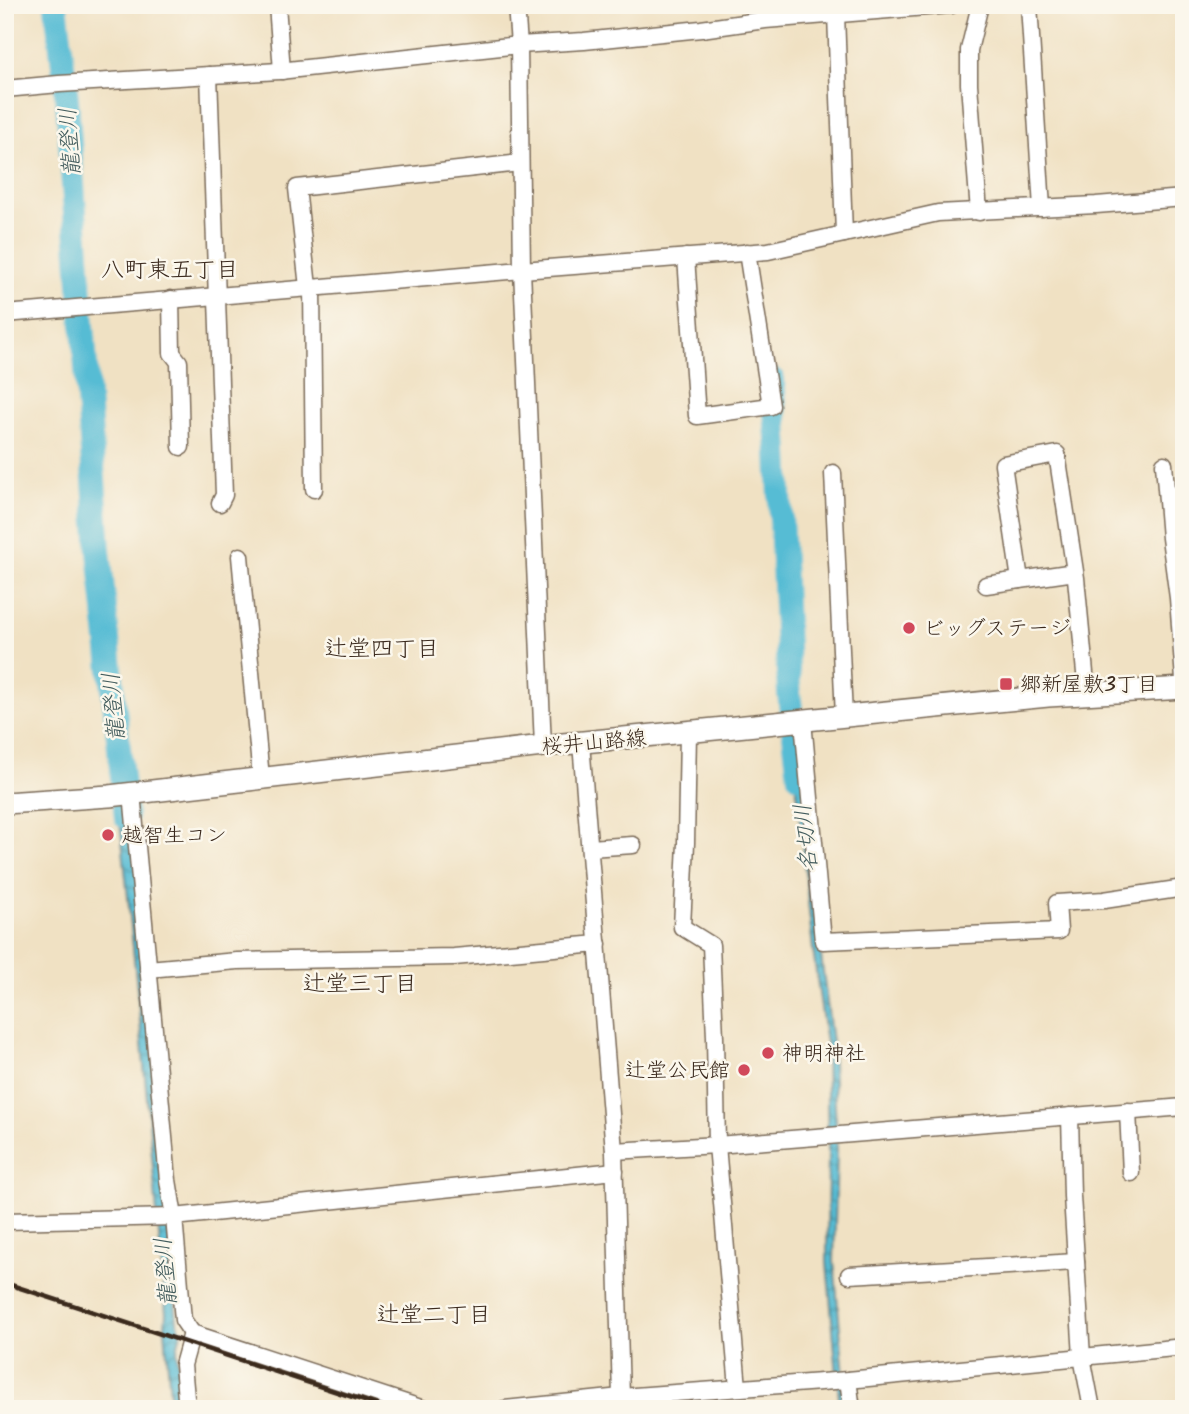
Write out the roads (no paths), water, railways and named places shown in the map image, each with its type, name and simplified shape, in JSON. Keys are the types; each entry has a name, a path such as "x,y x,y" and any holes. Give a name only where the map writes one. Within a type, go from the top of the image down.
{"main road":[{"name":"桜井山路線","path":"5,803 132,793 543,746 1048,696 1184,688"}],"street":[{"path":"277,5 282,71"},
{"path":"516,5 522,270 543,746"},
{"path":"5,89 282,71 519,45 701,30 762,13 836,14 951,5"},
{"path":"979,212 969,50 980,5"},
{"path":"1029,5 1042,208"},
{"path":"836,14 844,234"},
{"path":"209,75 224,495 220,503"},
{"path":"314,489 310,287 297,188 520,163"},
{"path":"5,314 768,251 938,214 1184,198"},
{"path":"686,257 697,416 771,406 747,252"},
{"path":"171,299 172,353 179,362 181,447"},
{"path":"1020,580 1003,464 1057,454 1074,572 1087,694"},
{"path":"1164,464 1184,680"},
{"path":"833,473 844,717"},
{"path":"240,556 261,778"},
{"path":"986,585 1074,572"},
{"path":"803,721 823,940 1059,931 1057,903 1104,900 1184,888"},
{"path":"688,733 682,928 710,944 717,1145 738,1388"},
{"path":"582,743 614,1151 621,1397"},
{"path":"132,793 183,1320 192,1333 424,1409"},
{"path":"590,848 633,845"},
{"path":"148,969 237,961 454,957 598,944"},
{"path":"614,1151 1184,1107"},
{"path":"1128,1111 1131,1173"},
{"path":"1070,1116 1082,1357 1092,1409"},
{"path":"5,1222 174,1217 615,1171"},
{"path":"849,1275 1076,1262"},
{"path":"187,1409 183,1365 192,1333"},
{"path":"505,1409 575,1406 621,1397 848,1380 1184,1348"},
{"path":"848,1380 852,1409"}],"water":[{"path":"800,742 832,1042 837,1149 834,1261 847,1409 840,1409 827,1262 826,1043 813,950 792,744"},
{"path":"130,803 177,1321 181,1332 177,1349 182,1409 171,1409 166,1313 118,806"}],"waterway":[{"name":"龍登川","path":"56,5 67,100 99,551 126,817"},
{"name":"名切川","path":"773,380 789,693 799,776"}],"railway":[{"path":"5,1283 389,1409"}],"place":[{"name":"ビッグステージ","path":"909,628"},
{"name":"郷新屋敷3丁目","path":"1006,684"},
{"name":"越智生コン","path":"108,835"},
{"name":"神明神社","path":"768,1053"},
{"name":"辻堂公民館","path":"744,1070"}],"district":[{"name":"八町東五丁目","path":"170,269"},
{"name":"辻堂四丁目","path":"382,648"},
{"name":"辻堂三丁目","path":"360,983"},
{"name":"辻堂二丁目","path":"434,1314"}]}
